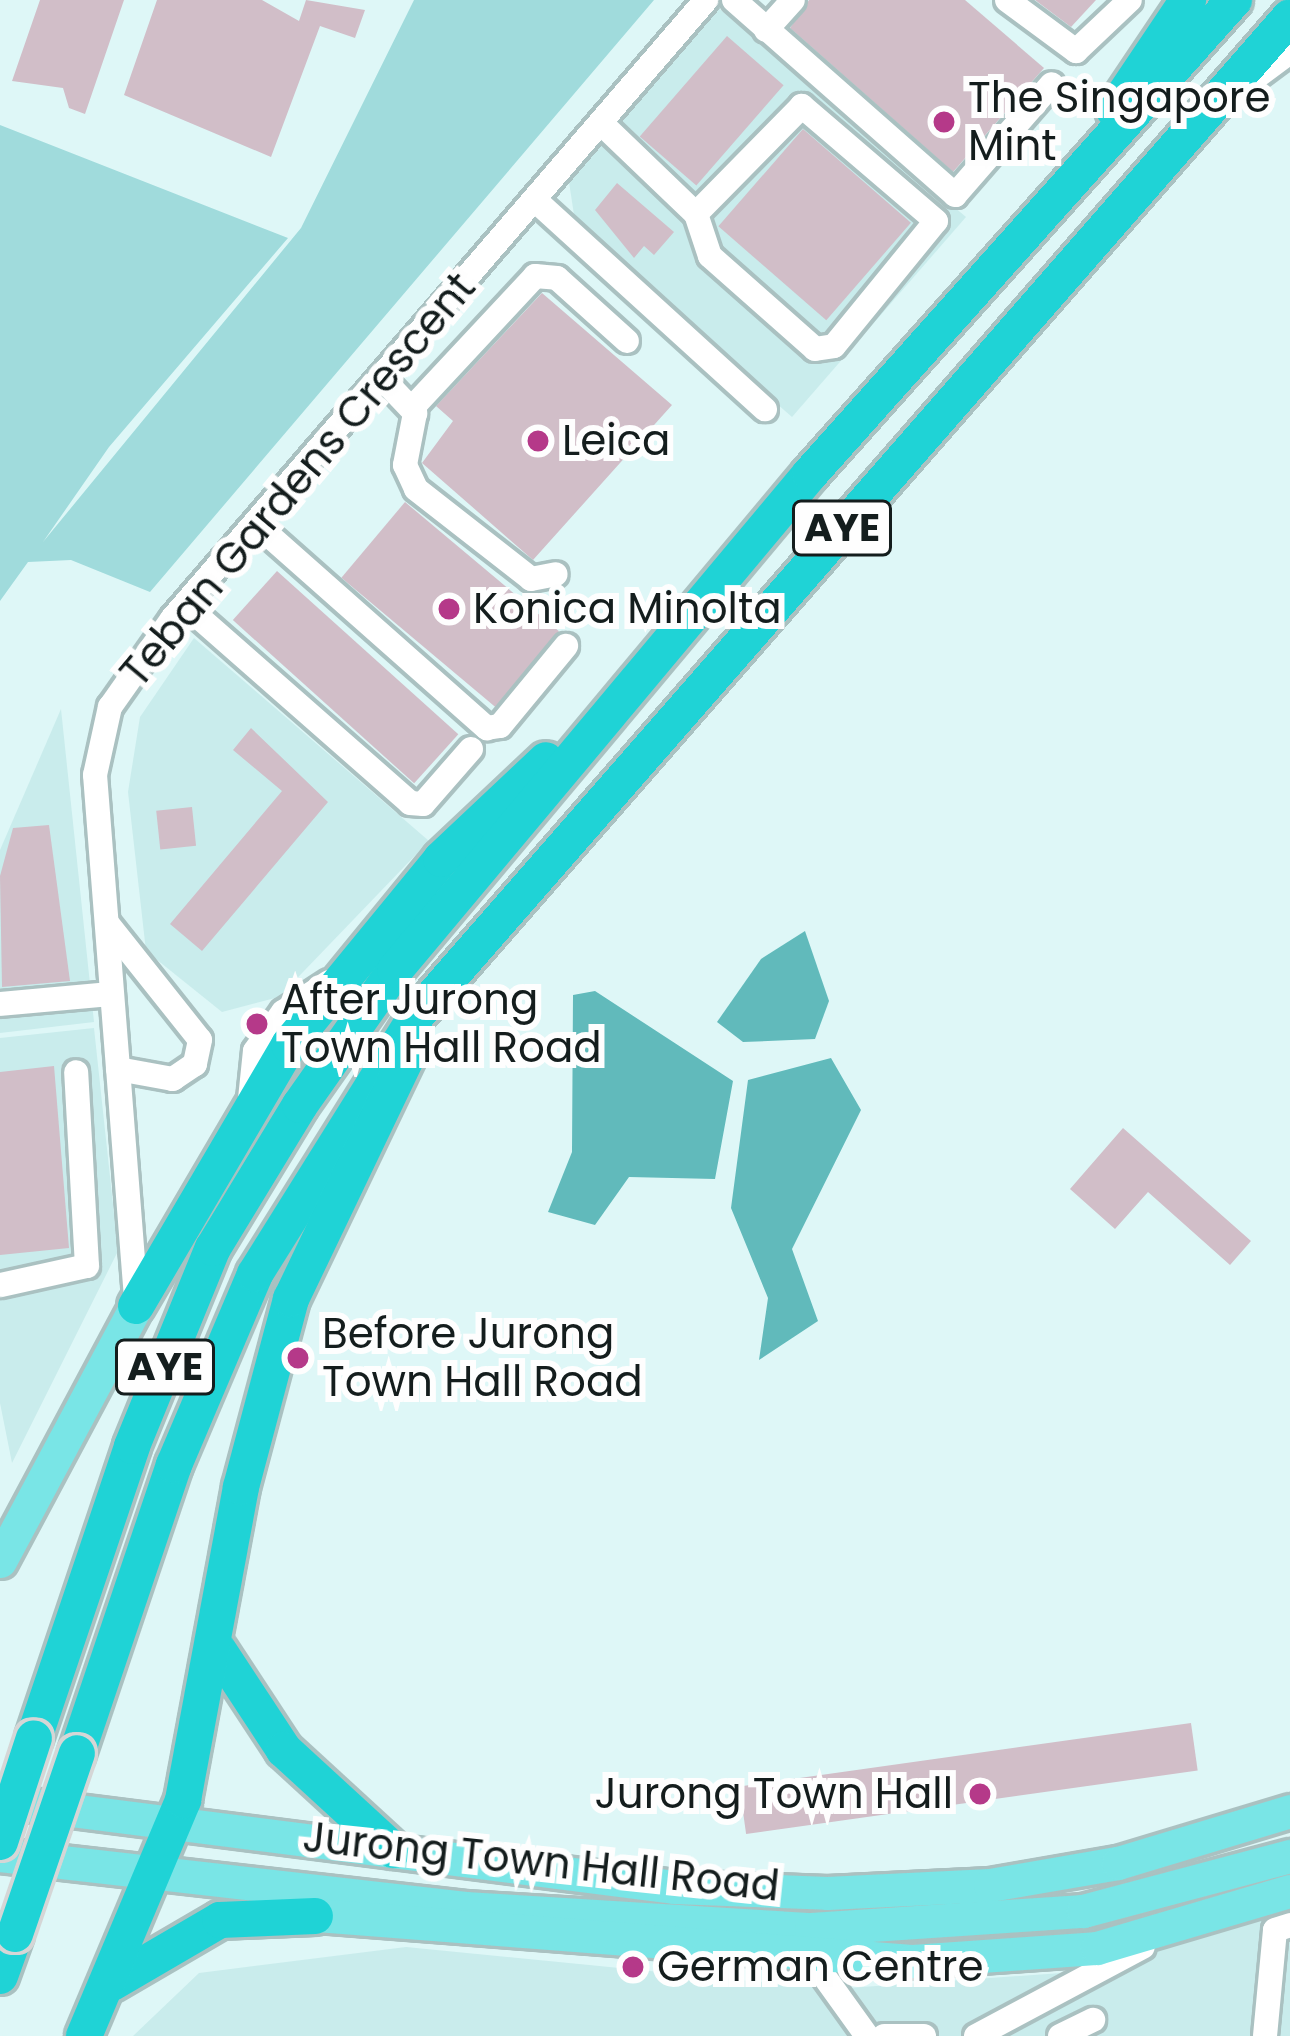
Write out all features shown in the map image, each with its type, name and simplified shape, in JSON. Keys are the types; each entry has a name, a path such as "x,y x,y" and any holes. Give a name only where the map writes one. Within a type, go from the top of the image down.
{"highway":[{"path":"1109,137 1111,114 1188,0"},
{"name":"AYE","path":"0,1842 132,1446 223,1232 395,970 670,641 1234,0"},
{"name":"AYE","path":"0,1976 174,1465 255,1274 416,1016 1290,17"},
{"path":"136,1306 249,1114 344,971 441,859 670,641"},
{"path":"99,2008 178,1819 219,1652 241,1487 291,1299 404,1076 416,1016"},
{"path":"219,1652 284,1750 393,1850"},
{"path":"99,2008 220,1920 315,1916"}],"main road":[{"path":"2,1558 136,1306"},
{"name":"Jurong Town Hall Road","path":"0,1802 178,1819 674,1887 992,1902 1177,1894 1290,1856"},
{"name":"Jurong Town Hall Road","path":"154,1876 178,1896 315,1916 811,1944 992,1902 1290,1811"},
{"name":"Jurong Town Hall Road","path":"0,1856 811,1944"},
{"path":"811,1944 911,1961 1042,1957 1184,1929 1290,1891"}],"street":[{"name":"Teban Gardens Crescent","path":"136,1306 110,994 98,740 124,682 185,605 706,0"},
{"path":"734,0 956,194 1052,84"},
{"path":"766,30 793,0"},
{"path":"1007,0 1076,51 1130,0"},
{"path":"1206,111 1290,52"},
{"path":"601,123 697,214 710,256 823,349 936,221 802,106 697,214"},
{"path":"535,200 765,409"},
{"path":"556,574 531,579 416,489 405,466 413,407 536,276 556,278 627,340"},
{"path":"380,377 413,407"},
{"path":"255,523 487,728 500,726 566,646"},
{"path":"185,605 410,803 423,804 471,748"},
{"path":"106,921 200,1040 195,1064 173,1079 118,1069"},
{"path":"0,1004 110,994"},
{"path":"1,1285 88,1266 76,1072"},
{"path":"82,1126 123,1118"},
{"path":"1265,2036 1275,1930 1290,1925"},
{"path":"976,2036 1184,1929"},
{"path":"811,1944 867,2036"},
{"path":"1060,2036 1093,2020"},
{"path":"884,2036 924,2036"}],"shaded area":[{"path":"414,0 654,0 150,592 71,560 28,562 0,601 0,125 288,238 109,447 43,542 301,228"},
{"path":"715,5 966,217 792,417 576,228 569,182"},
{"path":"194,638 429,841 279,997 222,1012 146,951 128,792 140,717"},
{"path":"61,709 94,1022 0,1033 0,850"},
{"path":"805,931 829,1001 815,1039 743,1042 717,1022 761,959"},
{"path":"595,991 733,1081 715,1179 629,1177 595,1225 548,1212 572,1152 573,995"},
{"path":"94,1028 118,1251 12,1463 0,1403 0,1038"},
{"path":"831,1058 861,1110 792,1249 818,1321 759,1360 768,1298 731,1208 748,1080"},
{"path":"1290,1901 1290,2036 133,2036 199,1973 406,1947 834,1989 1104,1970"}],"building":[{"path":"40,0 124,0 85,114 69,108 63,88 12,81"},
{"path":"157,0 262,0 299,21 306,0 365,10 355,38 320,26 271,157 124,95"},
{"name":"The Singapore Mint","path":"809,0 965,0 1044,68 953,172 790,28"},
{"path":"1035,0 1096,0 1071,27"},
{"path":"727,36 784,85 696,186 640,136"},
{"path":"803,129 911,223 826,320 718,226"},
{"path":"617,183 674,232 654,255 644,246 634,258 595,210"},
{"name":"Leica","path":"542,293 672,405 533,560 422,463 453,421 436,406"},
{"name":"Konica Minolta","path":"405,502 559,631 495,707 341,578"},
{"path":"277,571 458,734 414,783 233,620"},
{"path":"251,728 328,802 202,951 170,924 282,791 233,750"},
{"path":"192,807 196,846 160,850 156,811"},
{"path":"49,825 70,981 2,987 0,876 13,828"},
{"path":"54,1066 69,1248 0,1255 0,1072"},
{"path":"1123,1128 1251,1241 1230,1265 1148,1192 1115,1229 1070,1189"},
{"path":"1191,1723 1198,1771 746,1834 739,1786"}],"place":[{"name":"The Singapore Mint","path":"944,122"},
{"name":"Leica","path":"538,441"},
{"name":"Konica Minolta","path":"449,609"},
{"name":"After Jurong Town Hall Road","path":"257,1024"},
{"name":"Before Jurong Town Hall Road","path":"298,1358"},
{"name":"Jurong Town Hall","path":"980,1794"},
{"name":"German Centre","path":"633,1967"}]}
